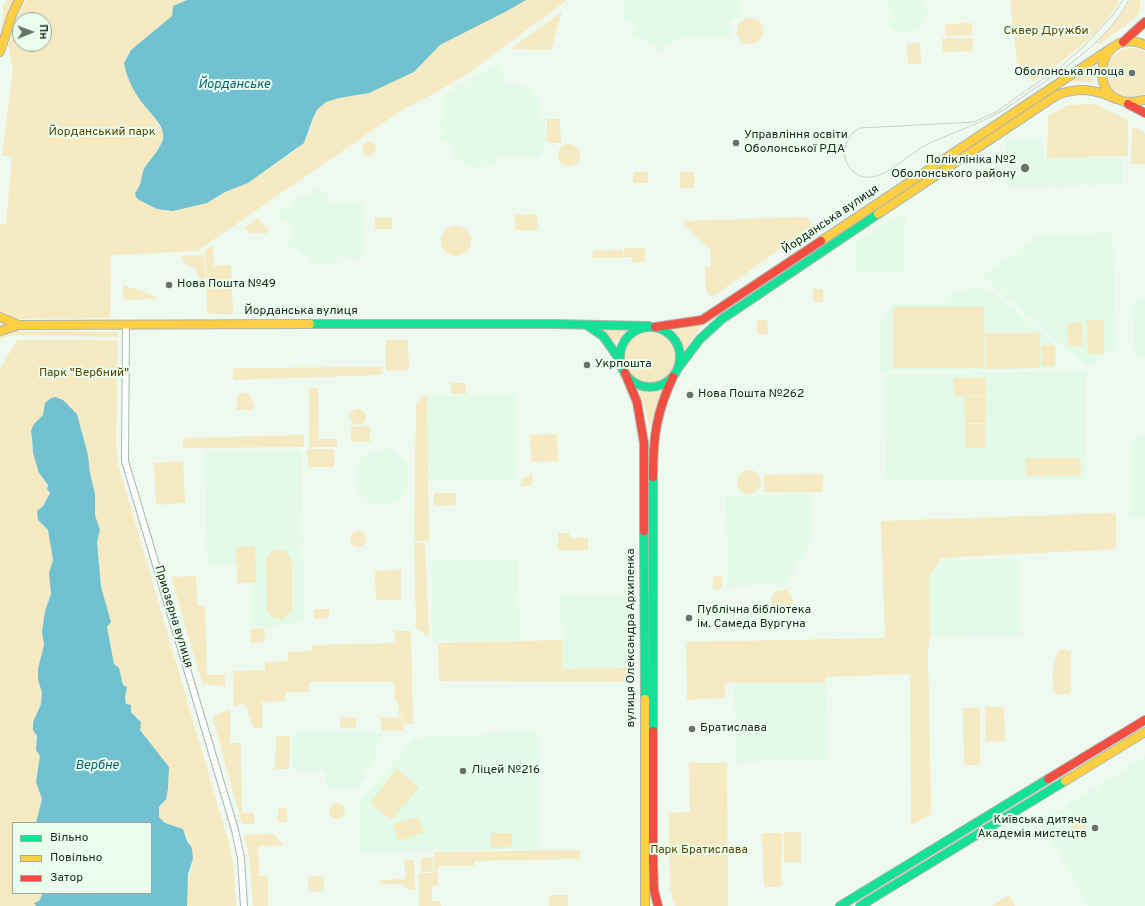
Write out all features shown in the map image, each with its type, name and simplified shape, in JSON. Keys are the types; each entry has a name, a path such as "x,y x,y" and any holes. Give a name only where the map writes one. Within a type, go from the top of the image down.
{"main road":[{"path":"0,52 12,15 19,0"},
{"path":"1145,22 1123,42 1113,47 1106,55 1102,64 1101,74 1103,84 1108,92 1116,99 1145,113"},
{"path":"1123,42 1132,41 1145,45"},
{"name":"Йорданська вулиця","path":"0,331 19,326 583,324 652,327 702,320 1113,47"},
{"name":"Йорданська вулиця","path":"678,368 700,339 722,319 1048,100 1059,94 1084,88 1102,92 1116,99"},
{"path":"1126,103 1136,103 1145,100"},
{"name":"Йорданська вулиця","path":"0,318 19,326"},
{"name":"Йорданська вулиця","path":"583,324 596,329 606,338 621,363"},
{"path":"652,327 666,331 675,339 681,356 678,368 673,377 661,385 648,387 634,382 625,373 621,363 620,352 627,338 639,328 652,327"},
{"name":"вулиця Олександра Архипенка","path":"625,373 637,402 644,443 645,906"},
{"name":"вулиця Олександра Архипенка","path":"658,906 654,890 653,860 653,443 655,420 673,377"},
{"path":"840,906 1145,720"},
{"path":"860,906 1145,732"},
{"path":"1005,805 1010,814"}],"street":[{"name":"Приозерна вулиця","path":"126,326 125,461 235,830 241,858 244,906"}],"shaded area":[{"path":"622,0 742,0 740,7 743,13 740,18 732,19 729,25 733,31 729,37 677,38 674,44 667,44 663,50 657,50 653,44 646,44 643,39 636,39 631,32 635,27 632,21 625,21 622,14 625,9"},
{"path":"888,0 928,0 928,2 925,3 926,11 928,11 926,21 915,31 909,33 895,31 889,26 886,19 893,18 892,11 885,11"},
{"path":"497,63 503,67 503,85 530,87 534,90 534,94 538,96 539,106 543,113 539,118 545,119 546,144 539,157 497,158 493,164 486,164 483,170 476,170 473,164 466,165 462,158 455,159 451,153 455,147 451,142 444,142 440,136 444,130 440,124 444,118 440,112 444,105 440,99"},
{"path":"1006,141 1043,141 1044,158 1122,158 1122,185 1007,186"},
{"path":"320,188 326,192 332,204 364,204 364,255 362,258 337,257 337,264 311,263 310,255 303,255 300,249 292,250 288,244 292,238 288,232 292,227 289,221 282,220 278,214 282,208 289,209 293,202"},
{"path":"906,211 903,272 856,273 856,243"},
{"path":"1113,233 1115,348 1088,368 982,276 1041,235"},
{"path":"979,287 979,290 990,290 1056,345 1056,368 880,371 879,326 893,304 938,304 955,293 966,291 966,288"},
{"path":"1145,298 1145,356 1135,356 1133,305"},
{"path":"988,372 1086,372 1086,479 886,479 885,375"},
{"path":"516,394 516,479 428,481 427,398 430,396"},
{"path":"1138,436 1145,436 1145,516 1131,516 1131,447"},
{"path":"384,449 392,449 408,464 407,489 398,501 388,505 378,505 369,502 358,492 356,466 363,455"},
{"path":"302,450 303,620 291,625 251,626 251,582 237,583 237,565 207,565 205,451"},
{"path":"812,494 813,537 787,584 728,586 726,497"},
{"path":"1020,559 1021,635 930,636 929,577 940,560"},
{"path":"518,560 519,641 433,641 432,561"},
{"path":"561,594 630,594 631,668 562,669"},
{"path":"734,683 825,683 828,759 736,762"},
{"name":"Ліцей №216","path":"539,732 539,849 360,851 359,803 415,738"},
{"path":"292,733 382,733 382,742 377,745 377,762 374,762 374,768 366,769 365,778 356,787 326,787 326,770 293,770"},
{"name":"Київська дитяча Академія мистецтв","path":"1145,757 1145,906 1089,906 1040,821 1057,810 1065,812 1067,805 1093,789 1098,792 1100,785"}],"green space":[{"path":"6,0 15,0 1,37 3,8"},
{"name":"Йорданський парк","path":"26,0 187,0 173,6 172,16 131,50 125,60 135,92 143,105 156,119 163,132 162,143 144,170 139,188 144,203 157,209 173,211 210,202 225,192 248,183 295,151 307,138 317,110 326,102 339,97 369,93 414,72 440,45 526,0 567,0 467,74 402,110 197,251 113,255 111,257 110,318 19,319 10,318 0,314 0,224 6,225 12,157 2,156 13,70 8,45 12,33 12,52 52,52 52,12 20,12"},
{"name":"Сквер Дружби","path":"1010,0 1120,0 1103,24 1081,46 1033,82 1017,62"},
{"path":"1130,0 1140,0 1140,11 1136,18 1098,45 1096,43 1118,18"},
{"path":"562,12 551,50 510,49"},
{"path":"750,18 759,22 763,31 759,40 750,44 741,40 737,31 741,22"},
{"path":"972,23 972,35 945,36 945,24"},
{"path":"942,38 972,38 973,51 943,52"},
{"path":"920,43 921,64 908,64 907,44"},
{"path":"1128,48 1136,48 1145,52 1145,93 1134,98 1124,96 1115,91 1109,82 1107,73 1108,63 1115,54"},
{"path":"1092,66 1094,82 1068,82"},
{"path":"1094,104 1128,120 1128,156 1047,158 1048,116 1068,105"},
{"path":"547,119 560,119 561,143 547,143"},
{"path":"1134,127 1145,133 1145,164 1131,164 1132,131"},
{"path":"369,142 374,144 376,149 374,154 369,156 364,154 362,149 364,144"},
{"path":"569,144 577,147 580,155 577,163 569,166 561,163 558,155 561,147"},
{"path":"633,172 648,172 648,183 633,183"},
{"path":"680,172 694,172 694,188 680,188"},
{"path":"537,214 538,230 515,230 515,215"},
{"path":"808,217 811,227 711,298 706,290 705,267 711,267 710,248 705,247 705,244 684,224 684,221"},
{"path":"258,218 269,231 265,234 263,232 260,234 258,232 255,234 253,232 250,234 245,228"},
{"path":"375,218 392,218 392,229 375,229"},
{"path":"456,226 467,230 471,241 467,252 456,256 445,252 441,241 445,230"},
{"path":"213,246 214,266 231,265 233,314 210,314 207,311 205,249"},
{"path":"624,248 645,248 645,262 632,262 632,257 624,257"},
{"path":"623,250 623,258 593,258 593,251"},
{"path":"204,255 205,280 199,280 196,269 184,263 182,256"},
{"path":"123,285 156,296 156,299 125,300 123,298"},
{"path":"813,289 823,289 823,302 813,302"},
{"path":"893,307 984,307 984,368 893,368"},
{"path":"757,320 767,320 768,334 757,334"},
{"path":"1087,320 1104,320 1104,354 1088,354"},
{"path":"704,322 684,351 680,337 671,328 684,328"},
{"path":"1082,322 1083,346 1068,346 1067,323"},
{"path":"598,327 628,328 616,343"},
{"path":"14,331 118,332 118,337 11,335 0,338 0,335"},
{"path":"650,332 664,336 671,343 675,357 671,371 664,378 650,382 636,378 629,371 625,357 629,343 636,336"},
{"path":"985,333 1040,333 1040,368 986,369"},
{"name":"Парк \"Вербний\"","path":"17,340 118,340 116,440 118,464 229,844 233,863 236,906 187,906 187,884 193,862 191,847 183,829 165,823 159,817 159,807 166,799 168,789 169,767 140,730 140,718 134,715 126,705 123,680 114,664 107,627 111,622 101,587 97,542 100,530 95,515 95,494 90,473 88,455 77,414 63,400 45,403 43,415 31,431 33,453 39,473 48,486 47,487 50,493 37,514 38,520 48,530 53,560 51,567 51,594 45,611 42,632 44,645 41,704 35,715 33,730 37,736 36,750 40,756 36,782 42,799 36,822 12,822 12,894 42,894 36,906 0,906 0,369"},
{"path":"386,340 408,340 409,370 386,371"},
{"path":"1041,345 1055,345 1055,366 1042,366"},
{"path":"382,367 382,375 233,380 233,368"},
{"path":"953,378 986,378 986,396 954,396"},
{"path":"451,383 466,383 466,394 451,394"},
{"path":"309,388 318,388 319,439 337,439 337,447 309,447"},
{"path":"638,389 651,393 664,389 649,429 647,414"},
{"path":"248,393 255,406 250,410 236,410 238,394"},
{"path":"427,394 429,541 414,541 416,404"},
{"path":"964,397 986,397 986,423 965,423"},
{"path":"358,409 364,411 366,417 364,423 358,425 352,423 350,417 352,411"},
{"path":"965,424 985,424 986,448 965,448"},
{"path":"370,426 370,442 351,442 351,427"},
{"path":"557,434 558,461 531,462 530,435"},
{"path":"304,435 304,447 183,448 183,438"},
{"path":"307,449 334,449 334,467 308,467"},
{"path":"1026,458 1080,458 1081,476 1048,476 1047,464 1047,476 1026,476"},
{"path":"183,461 185,503 156,505 154,463"},
{"path":"749,470 758,473 761,482 758,491 749,494 740,491 737,482 740,473"},
{"path":"532,473 533,480 531,486 521,486 522,479"},
{"path":"823,474 823,492 764,492 764,475"},
{"path":"434,493 456,493 456,505 434,506"},
{"path":"1116,513 1116,549 939,558 940,560 929,577 930,636 928,650 931,814 911,826 910,674 826,677 825,683 724,683 725,698 687,700 686,642 885,638 881,521"},
{"path":"358,531 365,536 366,539 361,546 358,547 351,542 350,539 355,532"},
{"path":"558,533 569,533 570,538 588,538 588,550 558,550"},
{"path":"414,543 425,543 429,637 416,628"},
{"path":"255,546 256,582 237,583 236,547"},
{"path":"278,549 286,551 292,562 292,611 283,620 271,617 267,610 266,560 270,552"},
{"path":"401,570 401,600 376,600 375,571"},
{"path":"196,576 197,606 205,606 207,675 225,675 225,686 202,684 171,577"},
{"path":"713,576 722,576 722,589 713,589"},
{"path":"782,590 790,593 793,601 790,609 782,612 774,609 771,601 774,593"},
{"path":"314,609 329,609 329,618 314,619"},
{"path":"264,628 265,642 251,643 250,629"},
{"path":"395,631 411,631 413,724 404,724 404,716 399,716 398,701 395,701 394,682 309,682 309,692 286,692 285,701 262,702 262,728 253,728 245,703 234,707 233,671 265,670 265,662 288,661 288,652 312,651 312,645 395,643"},
{"path":"562,640 562,669 626,668 626,682 439,681 438,643"},
{"path":"1064,649 1071,652 1071,691 1069,694 1057,694 1054,689 1052,678 1055,660 1059,650"},
{"path":"985,707 1004,707 1005,741 986,742"},
{"path":"963,708 980,708 980,765 964,765"},
{"path":"230,710 230,743 241,743 242,813 254,813 254,824 242,824 212,716"},
{"path":"341,717 356,718 356,728 340,728"},
{"path":"403,717 403,730 381,731 381,718"},
{"path":"276,736 290,736 289,769 275,769"},
{"name":"Парк Братислава","path":"689,763 727,763 728,906 675,906 670,889 669,813 690,812"},
{"path":"397,769 419,787 391,820 370,803"},
{"path":"337,803 343,805 345,811 343,817 337,819 331,817 329,811 331,805"},
{"path":"278,808 287,808 287,822 278,822"},
{"path":"419,817 424,833 398,841 393,824"},
{"path":"1079,819 1084,821 1086,826 1084,831 1079,833 1074,831 1072,826 1074,821"},
{"path":"784,832 801,832 801,862 784,862"},
{"path":"491,833 512,833 512,847 491,848"},
{"path":"762,833 782,833 781,887 764,887"},
{"path":"274,834 283,845 258,846 259,876 268,876 268,906 253,906 249,855 244,835"},
{"path":"580,850 580,859 474,861 474,866 438,866 438,885 432,886 432,901 441,901 441,906 419,906 419,873 434,873 434,852"},
{"path":"421,858 433,858 433,872 421,872"},
{"path":"404,860 414,860 415,890 409,890 401,884 381,884 380,880 405,879"},
{"path":"316,876 322,878 324,884 322,890 316,892 310,890 308,884 310,878"},
{"path":"549,895 568,895 568,906 549,906"},
{"path":"1009,895 1015,906 992,906"}],"water":[{"name":"Йорданське","path":"187,0 526,0 440,45 414,72 369,93 339,98 326,102 317,110 304,143 248,183 225,192 207,203 173,211 157,209 136,197 135,193 140,185 145,167 158,149 162,142 163,136 160,125 140,100 132,87 126,73 124,63 131,50 172,16 173,6"},
{"name":"Вербне","path":"55,397 63,400 77,414 88,455 90,473 95,494 95,515 100,530 97,542 101,587 111,622 107,627 114,664 119,668 123,685 127,687 125,698 126,704 131,705 131,712 141,722 140,730 169,767 166,799 159,807 159,817 165,823 183,829 187,841 192,848 193,859 188,874 187,906 36,906 34,903 39,901 42,894 152,894 152,822 36,822 42,799 36,782 40,756 36,750 37,736 33,730 33,722 41,704 42,692 38,680 38,669 44,645 42,632 45,611 51,594 49,573 53,560 48,530 38,520 37,511 43,506 50,493 47,489 48,485 39,473 33,453 31,431 34,424 43,415 45,403 51,398"}],"tram line":[{"path":"1123,0 1113,15 1082,48 1061,66 996,112 974,122 860,128 849,137 846,143 846,162 855,173 864,177 872,177 891,169 924,146 987,119 1005,109 1085,52 1110,28 1129,0"}],"traffic: fast":[{"path":"678,368 700,339 722,319 878,214"},
{"path":"310,324 553,324 649,326"},
{"path":"588,326 603,336 620,360"},
{"path":"644,327 656,327 667,332 675,340 680,351 680,357 678,369 667,382 656,387 644,387 633,382 625,374 620,363 620,351 625,340 633,332 644,327"},
{"path":"653,477 653,731"},
{"path":"644,531 645,699"},
{"path":"840,906 1048,779"},
{"path":"860,906 1065,781"}],"traffic: slow":[{"path":"0,52 12,15 19,0"},
{"path":"1145,45 1129,41 1116,45 1108,53 1103,65 1102,78 1106,89 1115,98 1129,102 1145,100"},
{"path":"821,241 1113,47"},
{"path":"878,214 1057,95 1065,92 1087,90 1101,93 1116,99"},
{"path":"0,317 19,325"},
{"path":"0,331 19,325 310,324"},
{"path":"645,699 645,906"},
{"path":"1065,781 1145,732"}],"traffic: jam":[{"path":"1123,42 1145,22"},
{"path":"1128,104 1145,113"},
{"path":"655,327 702,320 821,241"},
{"path":"625,373 637,402 644,443 644,531"},
{"path":"653,477 655,438 659,414 673,377"},
{"path":"1048,779 1145,720"},
{"path":"653,731 653,860 654,890 658,906"}],"place":[{"name":"Оболонська площа","path":"1132,73"},
{"name":"Управління освіти Оболонської РДА","path":"736,143"},
{"name":"Поліклініка №2 Оболонського району","path":"1025,168"},
{"name":"Нова Пошта №49","path":"169,285"},
{"name":"Укрпошта","path":"587,365"},
{"name":"Нова Пошта №262","path":"690,395"},
{"name":"Публічна бібліотека ім. Самеда Вургуна","path":"689,618"},
{"name":"Братислава","path":"692,729"},
{"name":"Ліцей №216","path":"463,771"},
{"name":"Київська дитяча Академія мистецтв","path":"1095,828"}]}
